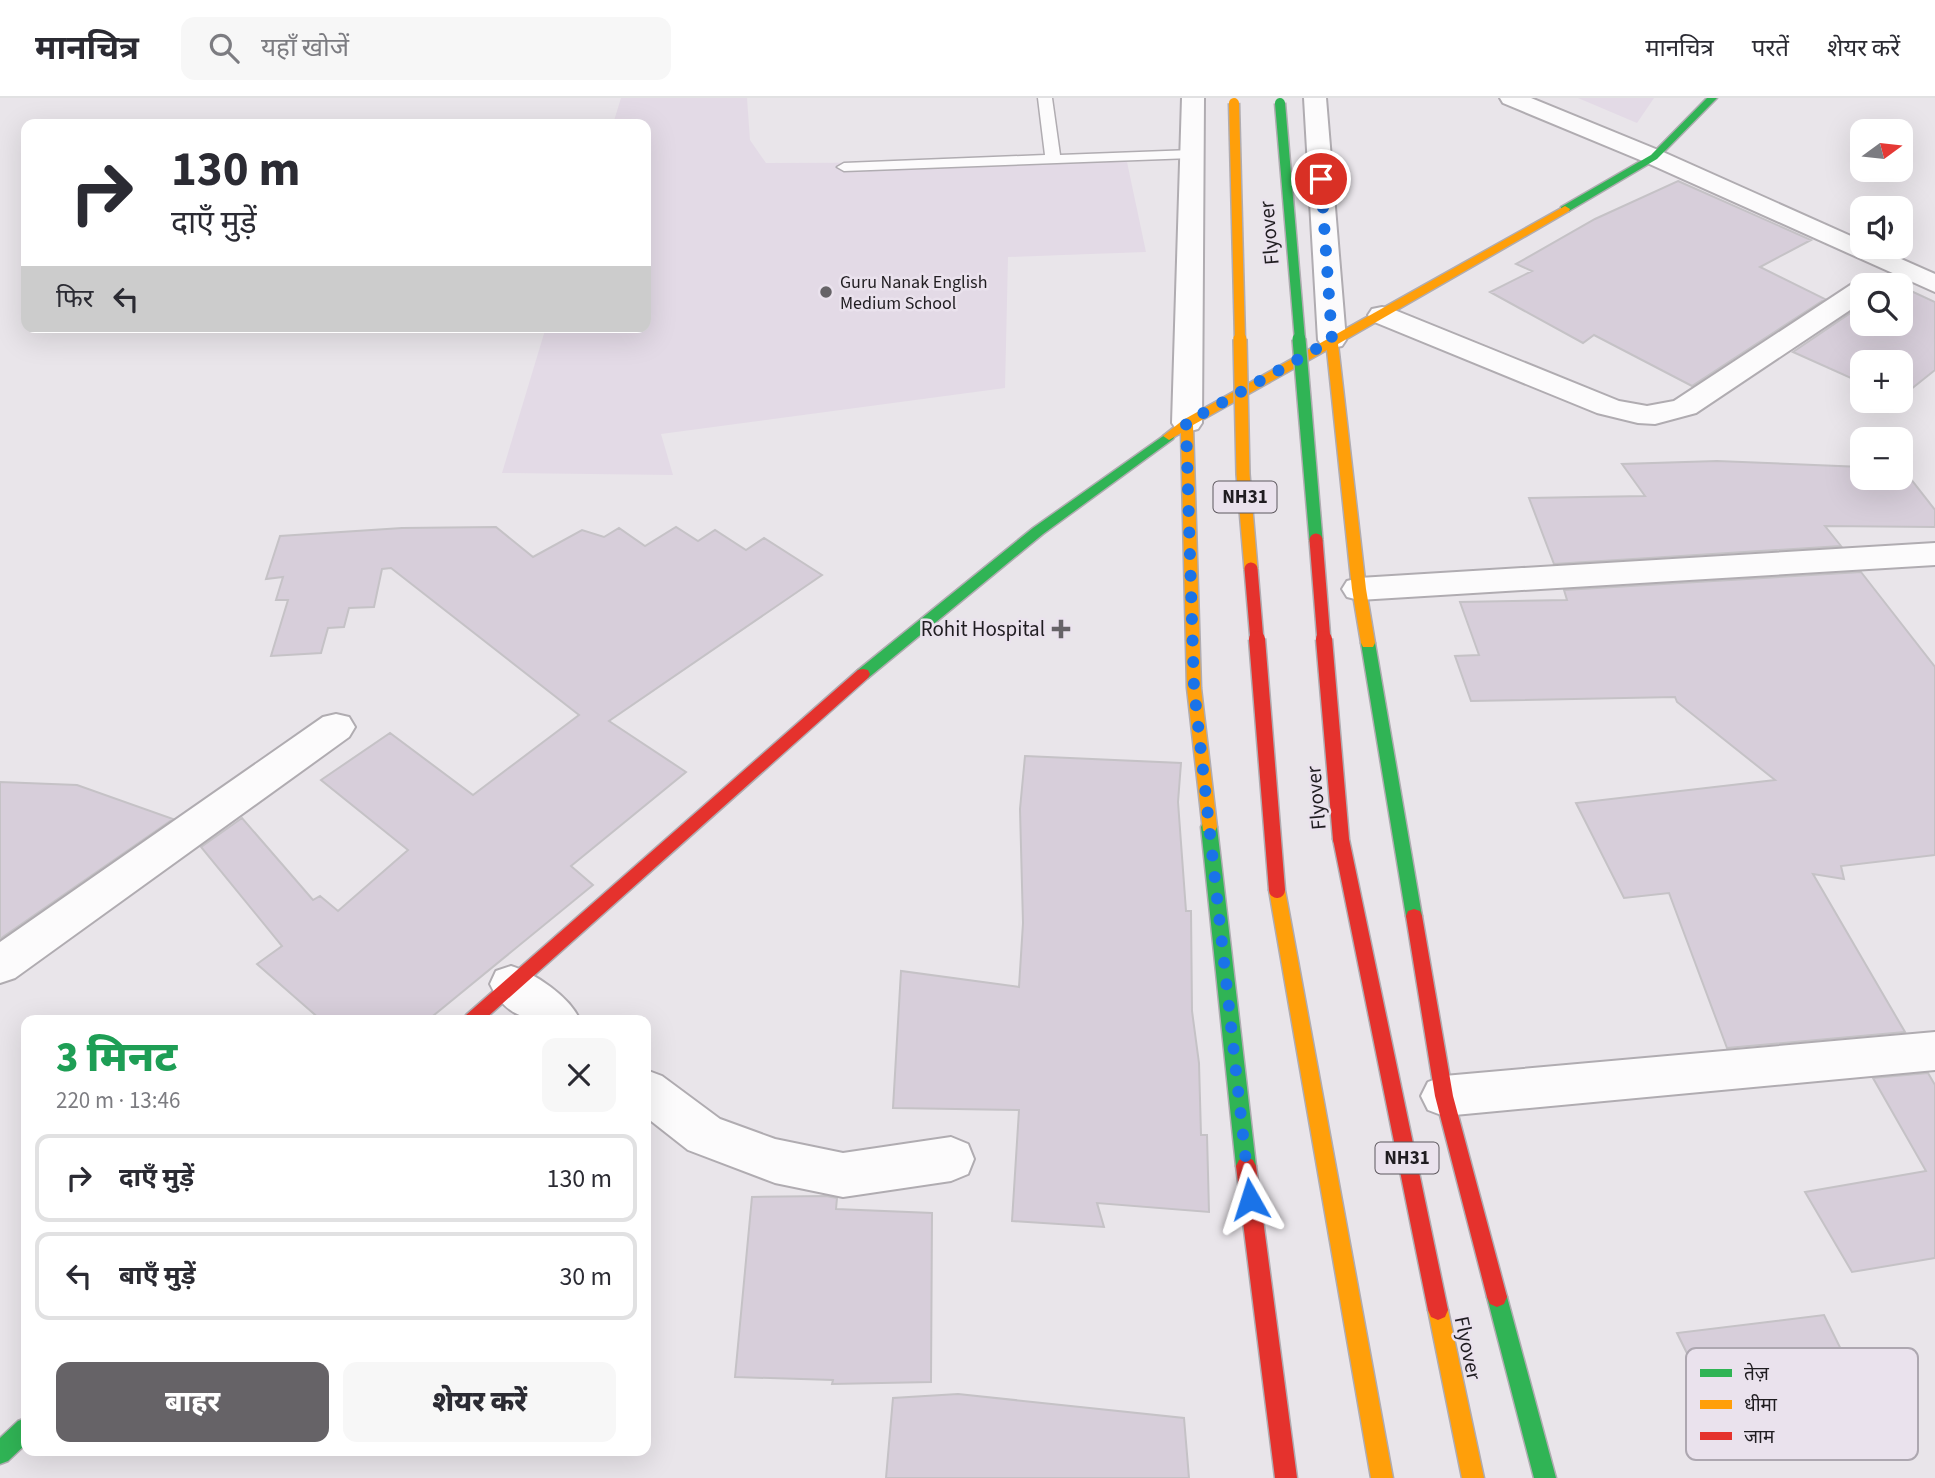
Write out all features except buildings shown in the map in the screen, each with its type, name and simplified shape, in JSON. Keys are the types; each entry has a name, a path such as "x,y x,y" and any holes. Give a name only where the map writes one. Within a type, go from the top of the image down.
{"main road":[{"path":"478,1015 862,675 1038,531 1186,423 1332,340 1382,315 1654,157 1713,98"},
{"name":"Flyover","path":"1234,101 1243,474 1278,890 1382,1478"},
{"name":"Flyover","path":"1280,101 1340,839 1473,1478"},
{"path":"1332,340 1359,589 1444,1096 1545,1478"},
{"path":"1186,423 1194,688 1256,1253 1286,1478"},
{"path":"0,1453 21,1434"}],"street":[{"path":"1186,423 1193,98"},
{"path":"1315,98 1332,340"},
{"path":"1511,98 1654,157 1935,284"},
{"path":"1889,273 1899,267"},
{"path":"1382,315 1608,407 1640,416 1664,415 1685,407 1850,298"},
{"path":"1359,589 1935,554"},
{"path":"0,965 336,727"},
{"path":"511,985 551,1015"},
{"path":"1444,1096 1935,1051"},
{"path":"651,1094 704,1135 775,1161 842,1175 951,1159"}],"lane":[{"path":"1045,98 1053,159"},
{"path":"844,167 1192,154"}],"shaded area":[{"name":"Guru Nanak English Medium School","path":"621,98 747,98 750,140 766,163 1127,162 1146,252 1008,257 1005,388 661,434 673,475 502,473 544,333 651,333 651,119 615,119"},
{"path":"1578,98 1654,98 1637,123"}],"traffic: fast":[{"path":"1565,209 1654,157 1712,98"},
{"path":"1280,103 1316,540"},
{"path":"863,674 1038,531 1169,436"},
{"path":"1368,643 1414,916"},
{"path":"1209,827 1246,1166"},
{"path":"1497,1297 1545,1478"},
{"path":"0,1453 21,1434"}],"traffic: slow":[{"path":"1234,103 1243,474 1251,569"},
{"path":"1169,436 1187,423 1565,209"},
{"path":"1332,340 1359,589 1368,643"},
{"path":"1187,423 1194,688 1209,827"},
{"path":"1277,890 1382,1478"},
{"path":"1438,1310 1473,1478"}],"traffic: jam":[{"path":"1316,540 1341,839"},
{"path":"1251,569 1277,890"},
{"path":"478,1015 863,674"},
{"path":"1341,839 1438,1310"},
{"path":"1414,916 1444,1096 1497,1297"},
{"path":"1246,1166 1286,1478"}],"place":[{"name":"Guru Nanak English Medium School","path":"826,292"},
{"name":"Rohit Hospital","path":"1061,629"}],"route":[{"path":"1250,1199 1194,688 1186,423 1332,340 1321,179"}]}
